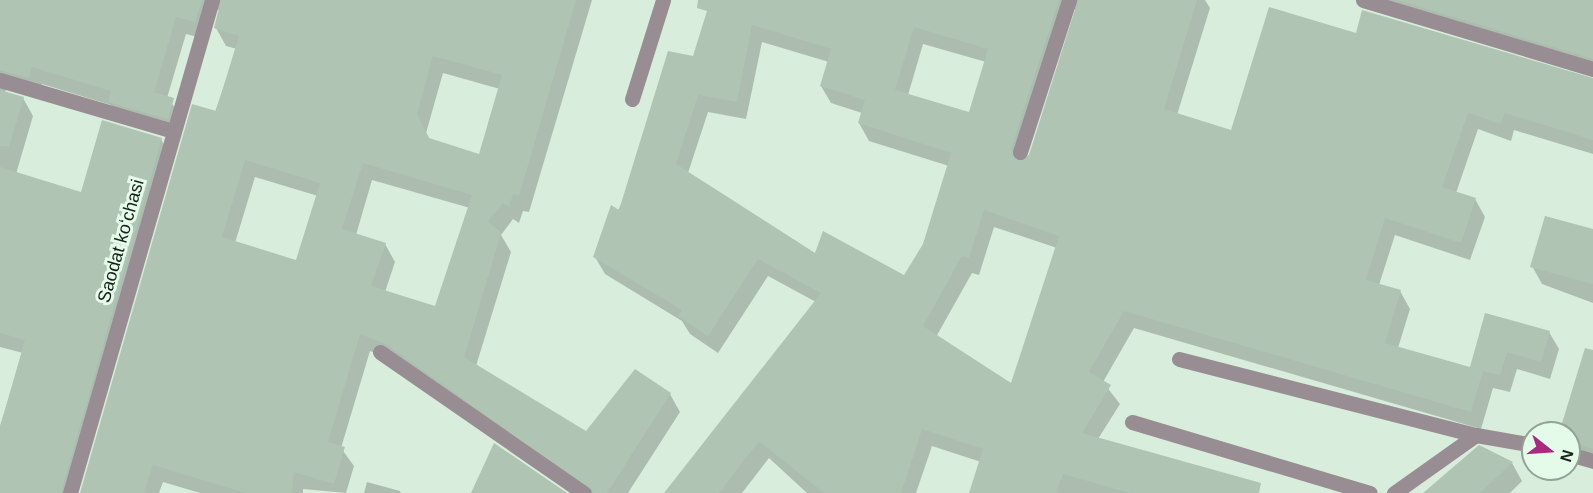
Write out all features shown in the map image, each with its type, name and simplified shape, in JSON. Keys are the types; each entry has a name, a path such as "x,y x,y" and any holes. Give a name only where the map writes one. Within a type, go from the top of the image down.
{"street":[{"name":"Saodat koʻchasi","path":"70,493 212,0"},
{"path":"632,99 663,0"},
{"path":"1020,152 1069,0"},
{"path":"1363,0 1593,69"},
{"path":"0,80 173,131"},
{"path":"380,352 584,493"},
{"path":"1179,358 1476,435 1521,443"},
{"path":"1132,422 1370,493"},
{"path":"1394,493 1476,435"}],"building":[{"path":"0,0 202,0 195,22 176,17 154,92 174,98 168,119 108,102 111,91 32,67 29,78 0,70"},
{"path":"221,0 576,0 519,196 513,194 509,207 503,203 488,221 501,233 464,357 586,431 635,369 671,393 607,493 594,493 386,344 360,334 328,442 345,447 334,484 294,472 292,493 245,493 153,465 144,493 80,493 192,104 216,111 239,36 214,28","holes":["433,56 502,75 479,154 429,138 417,114","245,160 320,183 296,260 222,237","363,163 472,195 435,306 371,286 386,243 342,229"]},
{"path":"698,0 1059,0 1011,149 1018,161 1029,155 1078,0 1197,0 1164,109 1231,130 1269,7 1356,33 1362,10 1593,78 1593,140 1505,113 1501,124 1468,113 1442,187 1476,198 1461,243 1385,218 1366,280 1401,290 1385,343 1470,367 1485,313 1550,331 1541,362 1507,352 1500,375 1483,371 1471,412 1124,311 1089,372 1111,385 1082,433 1261,483 1259,493 1130,493 1063,474 1056,493 969,493 983,449 922,429 901,493 824,493 759,441 719,493 664,493 821,293 758,259 708,336 678,316 682,310 593,257 611,205 619,210 668,51 693,56 707,11 697,8","holes":["752,25 831,49 820,86 865,100 858,123 951,153 923,244 904,275 823,231 815,253 676,164 698,95 737,102","914,27 988,49 969,112 895,90","984,210 1059,236 1011,383 923,326 962,256 969,258"]},
{"path":"1397,0 1593,0 1593,59"},
{"path":"0,90 24,97 9,147 0,146"},
{"path":"102,120 162,138 61,493 0,493 0,427 25,340 0,333 0,167 81,192"},
{"path":"1545,216 1593,229 1593,284 1530,267"},
{"path":"1585,348 1593,350 1593,449 1581,445 1581,421 1563,421"},
{"path":"494,443 567,493 471,493"},
{"path":"1479,445 1513,462 1480,493 1423,493"}]}
